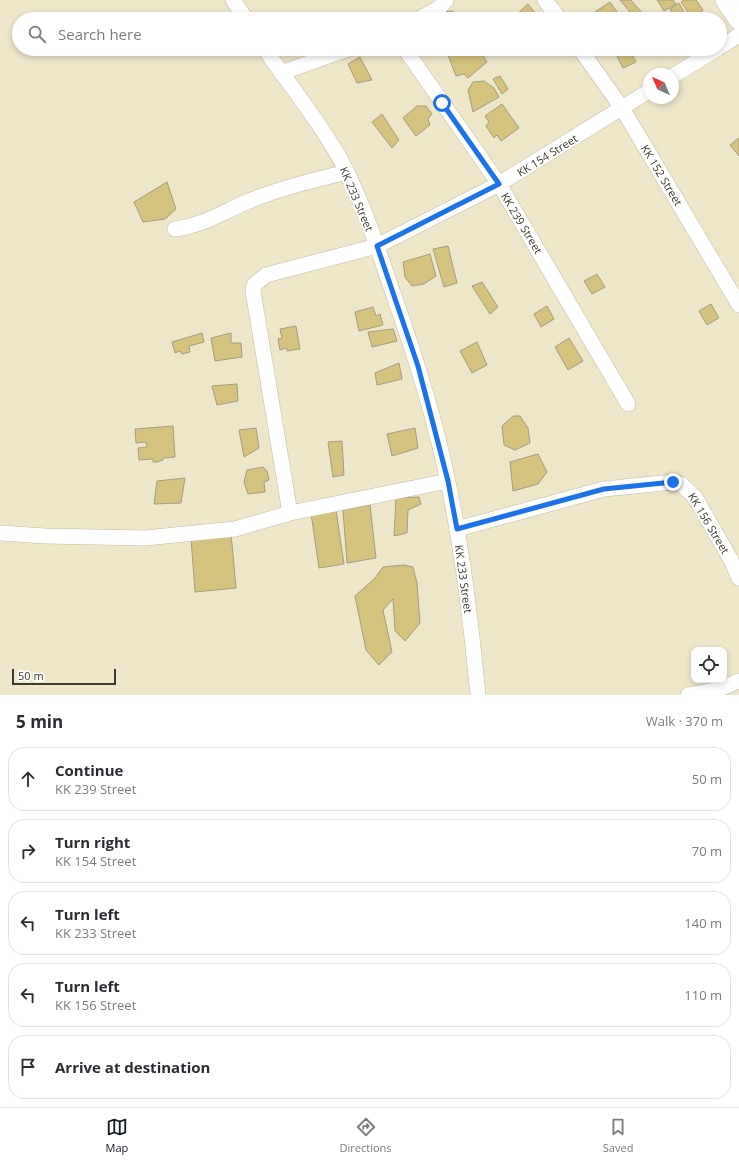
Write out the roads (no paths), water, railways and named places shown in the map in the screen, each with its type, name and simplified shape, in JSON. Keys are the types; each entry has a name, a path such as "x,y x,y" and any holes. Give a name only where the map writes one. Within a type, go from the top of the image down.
{"main road":[{"path":"726,0 739,19"}],"street":[{"path":"233,0 241,12"},
{"path":"431,12 440,7 446,0"},
{"path":"545,0 554,12"},
{"path":"727,43 739,35"},
{"name":"KK 233 Street","path":"270,56 336,153 347,172 377,246 418,366 448,481 457,529 468,598 478,695"},
{"path":"281,73 328,56"},
{"name":"KK 239 Street","path":"410,56 499,184 628,404"},
{"name":"KK 152 Street","path":"585,56 622,108 739,305"},
{"path":"679,72 706,56"},
{"name":"KK 154 Street","path":"290,513 253,291 254,285 266,275 377,246 499,184 643,95"},
{"path":"175,229 192,227 206,222 249,201 297,185 347,172"},
{"path":"0,533 45,536 145,538 235,529 290,513 448,481"},
{"name":"KK 156 Street","path":"457,529 604,489 673,482 682,484 695,497 731,560 739,578"},
{"path":"688,695 717,690 739,681"}]}
